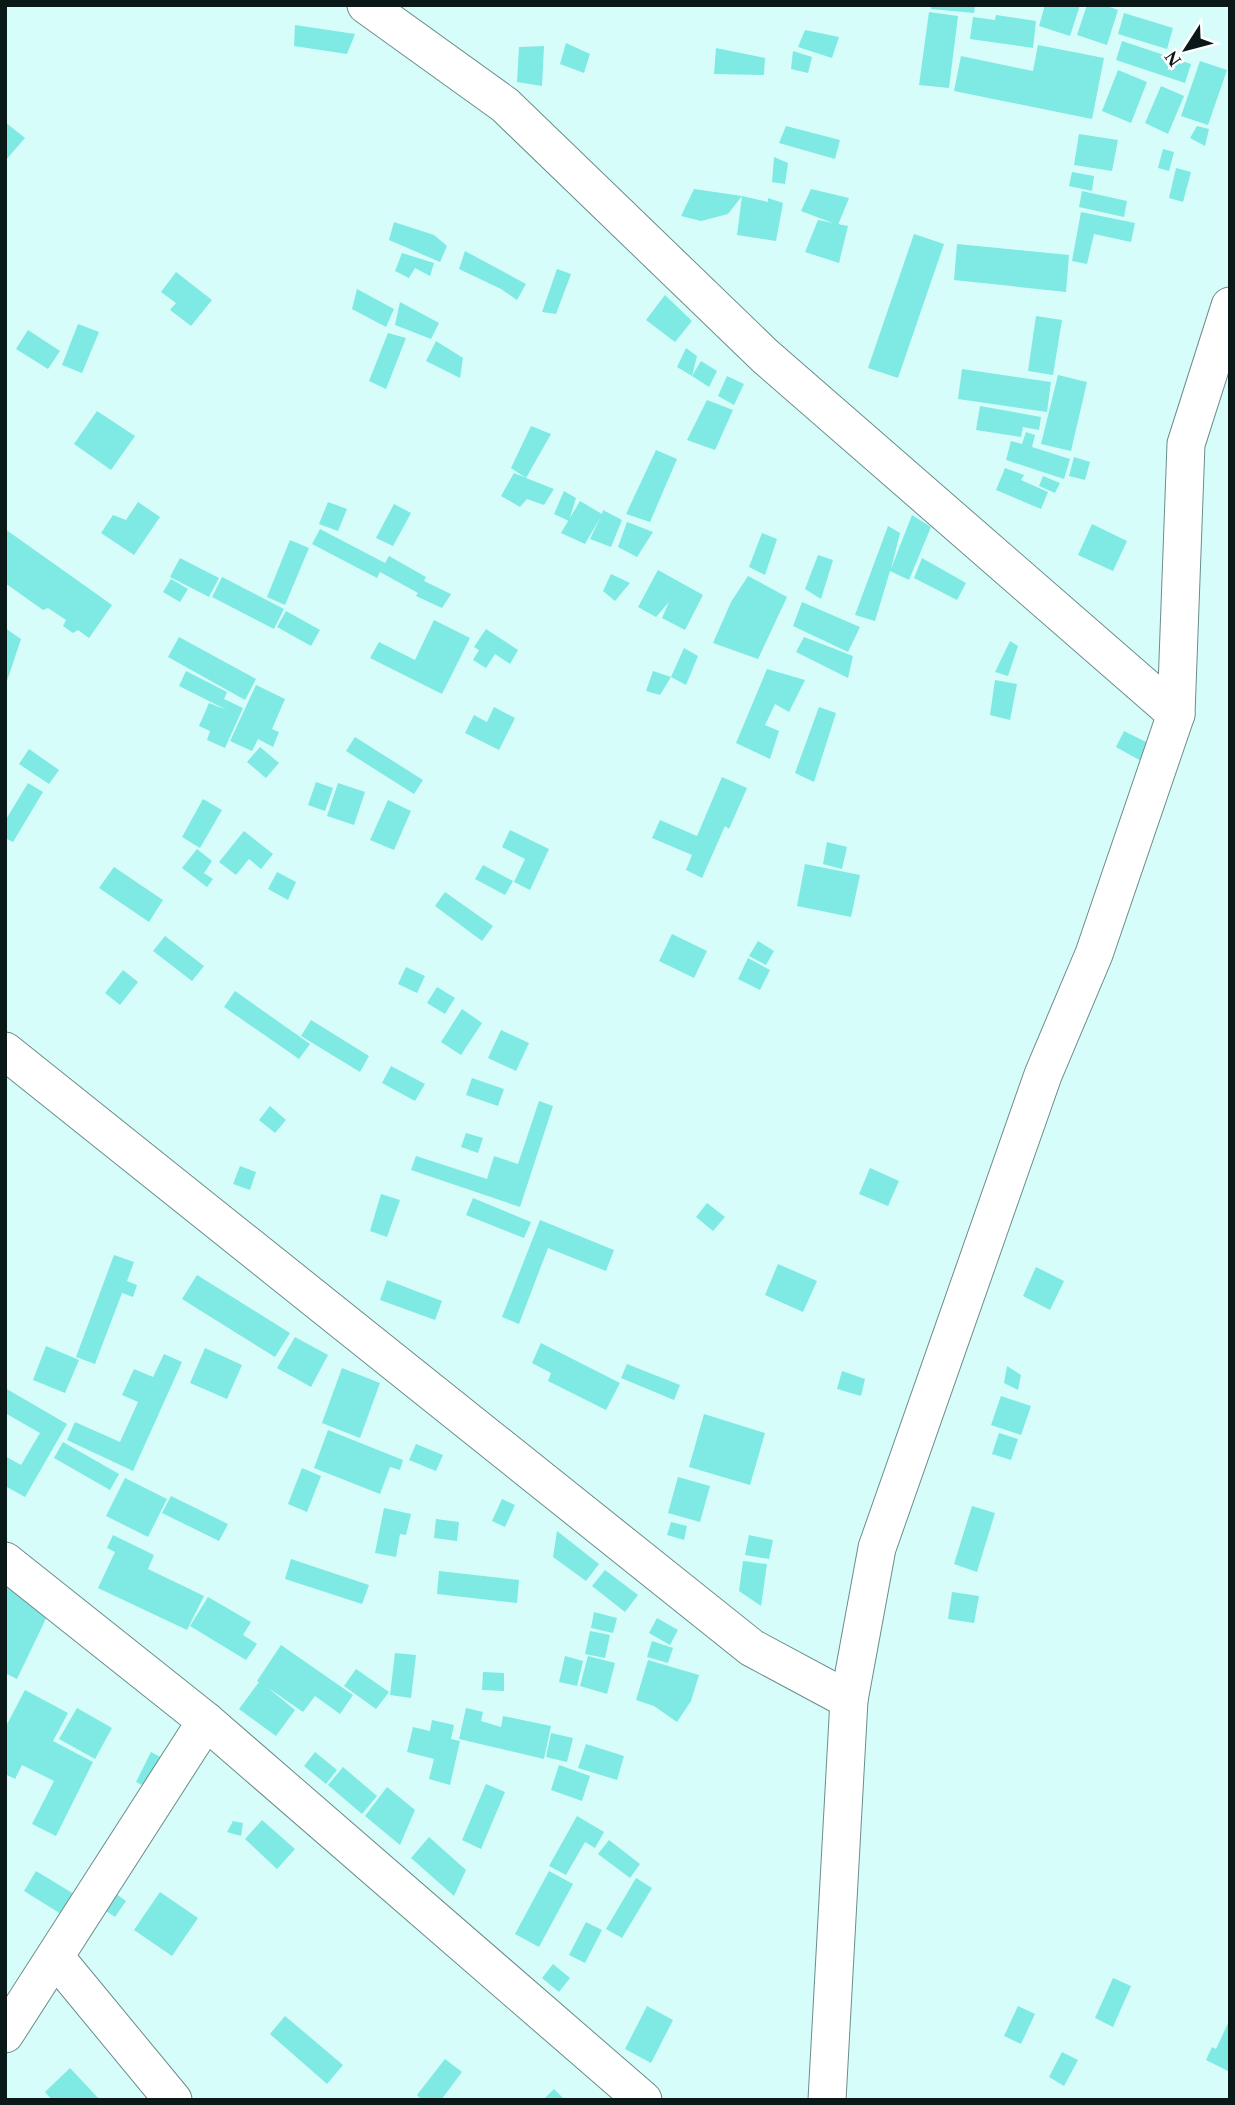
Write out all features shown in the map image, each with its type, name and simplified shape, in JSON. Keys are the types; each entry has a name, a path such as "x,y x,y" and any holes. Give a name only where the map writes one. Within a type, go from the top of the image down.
{"street":[{"path":"366,5 505,105 765,356 1176,714"},
{"path":"827,2100 849,1700 877,1548 1043,1075 1094,954 1176,714 1186,443 1230,306"},
{"path":"5,1051 752,1648 849,1700"},
{"path":"5,1560 206,1721 643,2100"},
{"path":"5,2035 206,1721"},
{"path":"55,1957 173,2100"}],"building":[{"path":"931,5 975,5 974,13 931,9"},
{"path":"1045,5 1080,5 1070,36 1039,26"},
{"path":"1087,5 1104,5 1118,10 1107,45 1077,35"},
{"path":"929,12 958,16 949,88 919,85"},
{"path":"1124,13 1173,28 1167,49 1118,34"},
{"path":"996,15 1036,21 1033,48 970,39 973,17 995,20"},
{"path":"295,25 355,34 347,54 294,46"},
{"path":"805,30 839,37 832,58 798,47"},
{"path":"1122,41 1191,64 1185,83 1116,60"},
{"path":"566,43 590,54 584,73 560,64"},
{"path":"1038,45 1104,58 1092,119 954,91 961,56 1033,71"},
{"path":"544,46 542,86 517,82 519,47"},
{"path":"716,48 765,58 764,75 714,74"},
{"path":"793,51 812,57 808,73 791,69"},
{"path":"1200,61 1227,70 1208,125 1181,116"},
{"path":"1118,70 1147,82 1131,123 1102,111"},
{"path":"1161,86 1184,96 1168,134 1145,123"},
{"path":"5,122 25,138 5,161"},
{"path":"786,126 840,140 835,159 779,143"},
{"path":"1197,126 1209,129 1205,146 1190,138"},
{"path":"1079,134 1118,140 1112,171 1074,165"},
{"path":"1163,149 1174,152 1169,171 1158,168"},
{"path":"774,157 788,163 785,184 772,182"},
{"path":"1176,168 1191,172 1183,202 1169,198"},
{"path":"1072,172 1094,176 1092,191 1069,186"},
{"path":"694,189 742,196 728,214 701,221 681,216"},
{"path":"811,189 849,198 838,225 801,211"},
{"path":"1082,191 1127,201 1124,217 1079,207"},
{"path":"742,196 768,202 768,198 783,203 776,241 737,235"},
{"path":"1081,212 1135,223 1131,242 1094,234 1087,264 1072,261"},
{"path":"818,220 848,226 839,263 805,252"},
{"path":"394,222 434,235 447,246 440,262 389,240"},
{"path":"914,234 944,244 898,378 868,368"},
{"path":"957,244 1069,255 1066,292 954,280"},
{"path":"465,251 526,284 517,300 501,289 459,269"},
{"path":"402,253 434,263 430,276 415,268 409,278 395,271"},
{"path":"557,269 571,274 556,314 542,312"},
{"path":"176,272 212,300 191,326 170,310 176,303 161,292"},
{"path":"357,289 394,309 386,327 352,309"},
{"path":"665,295 692,321 675,342 646,320"},
{"path":"400,302 439,323 431,339 395,325"},
{"path":"1036,316 1062,320 1053,375 1028,371"},
{"path":"78,324 99,332 82,373 62,365"},
{"path":"28,330 60,351 48,369 16,349"},
{"path":"388,333 406,338 386,389 369,381"},
{"path":"436,341 463,358 460,378 426,361"},
{"path":"686,348 697,356 692,376 677,367"},
{"path":"701,361 717,371 709,387 692,376"},
{"path":"962,369 1051,382 1047,412 958,399"},
{"path":"1058,375 1087,382 1071,451 1041,444"},
{"path":"727,376 744,384 734,405 718,396"},
{"path":"707,400 733,410 715,450 687,440"},
{"path":"980,406 1041,417 1039,430 1023,427 1021,437 976,430"},
{"path":"97,411 135,436 111,470 74,444"},
{"path":"531,426 551,434 526,478 511,468"},
{"path":"1026,432 1035,435 1032,447 1070,459 1064,479 1006,460 1011,441 1022,444"},
{"path":"656,450 677,459 650,522 626,514"},
{"path":"1074,457 1090,462 1085,480 1069,476"},
{"path":"1005,468 1024,475 1021,480 1048,492 1041,509 996,490"},
{"path":"514,473 554,489 544,505 527,499 520,507 501,496"},
{"path":"1043,476 1060,483 1055,493 1039,486"},
{"path":"564,491 576,498 569,521 554,514"},
{"path":"580,501 602,514 603,510 622,520 611,547 590,539 600,518 585,544 561,533"},
{"path":"138,502 160,517 134,555 101,533 113,515 126,520"},
{"path":"328,502 347,509 338,531 319,524"},
{"path":"394,504 411,513 393,546 376,538"},
{"path":"912,515 931,527 909,580 890,571 875,621 855,615 888,526 900,533 891,569"},
{"path":"627,522 653,532 637,557 618,547"},
{"path":"1092,524 1127,541 1113,571 1078,555"},
{"path":"5,529 112,605 89,638 78,630 73,633 63,626 66,620 48,608 43,610 5,583"},
{"path":"320,529 385,563 389,556 426,577 424,581 451,594 442,608 416,596 418,593 380,572 377,578 312,544"},
{"path":"762,533 777,539 765,575 749,567"},
{"path":"290,540 309,548 285,605 267,597"},
{"path":"818,555 833,560 821,599 805,589"},
{"path":"180,558 219,578 209,597 170,577"},
{"path":"922,558 966,583 957,600 914,578"},
{"path":"658,570 703,595 685,630 662,618 669,602 656,617 638,607"},
{"path":"611,574 630,583 615,601 603,591"},
{"path":"748,576 787,597 758,659 713,643 731,602"},
{"path":"222,577 284,609 274,629 212,597"},
{"path":"171,579 188,589 180,602 163,592"},
{"path":"802,602 860,627 848,652 793,626"},
{"path":"286,611 320,630 311,646 277,627"},
{"path":"434,620 470,638 442,694 370,658 379,642 415,660"},
{"path":"5,628 21,639 6,684 5,684"},
{"path":"486,629 518,650 510,664 495,654 486,668 473,660 479,650 474,647"},
{"path":"179,637 256,679 245,700 168,657"},
{"path":"804,637 853,656 848,678 796,652"},
{"path":"1010,641 1018,646 1008,676 995,672"},
{"path":"684,648 698,656 686,685 671,677"},
{"path":"767,669 805,680 789,712 775,704 765,725 779,731 770,759 736,743"},
{"path":"186,671 227,692 224,699 243,708 225,748 207,740 210,731 199,726 209,703 227,710 179,686"},
{"path":"653,671 671,677 660,695 646,691"},
{"path":"995,680 1017,684 1010,720 990,715"},
{"path":"256,685 285,699 272,729 279,732 273,747 258,739 252,751 230,741"},
{"path":"494,707 515,718 499,750 465,733 474,715 487,722"},
{"path":"819,707 836,713 814,782 795,773"},
{"path":"1124,731 1148,743 1143,762 1116,747"},
{"path":"355,737 423,780 414,794 346,751"},
{"path":"260,747 279,763 266,778 247,762"},
{"path":"29,749 59,770 49,784 19,764"},
{"path":"722,777 747,788 729,829 725,826 702,878 686,870 692,855 652,838 660,820 697,836"},
{"path":"316,782 333,788 325,811 308,805"},
{"path":"28,783 43,792 13,842 5,838 5,821"},
{"path":"338,783 365,792 354,825 327,816"},
{"path":"203,799 222,810 200,848 182,837"},
{"path":"388,800 411,811 394,850 370,840"},
{"path":"510,830 549,849 530,890 514,882 525,859 502,847"},
{"path":"244,831 273,854 261,869 249,859 236,875 219,862"},
{"path":"827,842 847,847 842,869 823,864"},
{"path":"197,849 212,861 204,873 213,879 207,887 182,868"},
{"path":"805,864 860,875 851,917 797,906"},
{"path":"483,865 513,881 505,895 475,879"},
{"path":"114,867 163,900 149,922 99,888"},
{"path":"277,872 296,882 288,900 268,889"},
{"path":"445,892 493,926 482,941 435,906"},
{"path":"672,934 707,951 694,978 659,961"},
{"path":"165,936 204,966 192,981 153,951"},
{"path":"758,941 774,951 766,965 749,956"},
{"path":"748,958 770,970 760,990 738,979"},
{"path":"406,967 425,976 417,993 398,984"},
{"path":"123,970 138,982 120,1005 105,993"},
{"path":"437,987 455,998 445,1014 427,1003"},
{"path":"235,991 310,1044 299,1059 224,1007"},
{"path":"462,1009 482,1023 461,1055 441,1042"},
{"path":"311,1020 369,1056 360,1072 301,1036"},
{"path":"501,1030 529,1043 516,1071 488,1058"},
{"path":"391,1066 425,1084 415,1101 382,1083"},
{"path":"472,1078 504,1089 498,1106 466,1095"},
{"path":"539,1101 553,1106 520,1207 411,1170 416,1156 487,1179 494,1156 518,1164"},
{"path":"270,1106 286,1120 275,1133 259,1120"},
{"path":"466,1133 483,1138 478,1153 461,1147"},
{"path":"240,1166 256,1172 250,1190 233,1184"},
{"path":"870,1168 899,1181 888,1206 859,1194"},
{"path":"381,1194 400,1200 387,1237 370,1231"},
{"path":"473,1198 531,1222 524,1238 466,1215"},
{"path":"707,1203 725,1217 713,1231 696,1217"},
{"path":"540,1220 614,1250 606,1271 548,1248 519,1324 502,1317"},
{"path":"114,1255 134,1262 127,1281 137,1285 133,1297 122,1293 95,1364 76,1357"},
{"path":"778,1264 817,1281 803,1312 765,1295"},
{"path":"1036,1267 1064,1281 1050,1310 1023,1296"},
{"path":"197,1275 290,1333 275,1357 182,1299"},
{"path":"387,1280 442,1301 435,1320 380,1300"},
{"path":"295,1337 328,1355 311,1387 277,1368"},
{"path":"541,1343 620,1383 606,1410 548,1381 551,1373 532,1363"},
{"path":"46,1346 79,1360 65,1393 33,1380"},
{"path":"205,1348 242,1365 227,1399 190,1383"},
{"path":"164,1354 182,1362 133,1471 67,1440 75,1422 120,1442 138,1402 122,1395 134,1369 153,1377"},
{"path":"627,1364 680,1385 674,1400 621,1378"},
{"path":"1007,1366 1021,1375 1018,1390 1004,1383"},
{"path":"342,1368 380,1383 360,1438 322,1423"},
{"path":"842,1371 865,1379 861,1396 837,1389"},
{"path":"5,1388 67,1424 25,1497 5,1486 5,1456 21,1465 40,1433 5,1413"},
{"path":"1001,1396 1031,1406 1021,1435 991,1425"},
{"path":"704,1414 765,1433 750,1485 689,1467"},
{"path":"328,1430 403,1460 400,1470 390,1467 380,1494 314,1468"},
{"path":"999,1433 1018,1439 1011,1460 992,1454"},
{"path":"63,1442 119,1474 110,1490 54,1458"},
{"path":"416,1444 443,1455 436,1471 409,1460"},
{"path":"302,1468 321,1476 307,1512 288,1504"},
{"path":"678,1477 710,1486 700,1522 668,1513"},
{"path":"125,1478 167,1499 148,1537 106,1516"},
{"path":"171,1496 228,1524 219,1541 162,1513"},
{"path":"502,1499 515,1505 505,1527 492,1521"},
{"path":"972,1506 995,1513 977,1572 954,1564"},
{"path":"384,1508 411,1514 406,1535 400,1534 396,1557 375,1553"},
{"path":"436,1519 459,1522 457,1541 434,1538"},
{"path":"671,1522 687,1526 684,1540 667,1535"},
{"path":"557,1531 599,1564 586,1581 553,1557"},
{"path":"113,1535 154,1555 148,1569 204,1596 187,1630 98,1588 115,1552 107,1548"},
{"path":"749,1535 773,1540 769,1559 745,1555"},
{"path":"291,1559 369,1585 362,1604 285,1579"},
{"path":"743,1561 767,1564 761,1606 739,1591"},
{"path":"605,1570 638,1595 625,1612 592,1586"},
{"path":"439,1571 519,1580 517,1603 437,1594"},
{"path":"5,1585 51,1608 17,1679 5,1673"},
{"path":"952,1592 979,1596 974,1623 948,1619"},
{"path":"208,1597 251,1622 243,1635 257,1644 246,1660 190,1626"},
{"path":"594,1612 617,1618 613,1633 591,1628"},
{"path":"657,1618 678,1630 670,1645 649,1633"},
{"path":"590,1631 610,1635 605,1658 585,1654"},
{"path":"652,1641 673,1648 668,1663 647,1657"},
{"path":"281,1645 353,1695 340,1714 315,1696 303,1712 267,1687 295,1710 276,1736 239,1709"},
{"path":"395,1653 416,1655 411,1698 390,1695"},
{"path":"565,1656 583,1661 577,1686 559,1682"},
{"path":"588,1656 615,1663 607,1694 580,1686"},
{"path":"648,1660 699,1675 691,1701 677,1722 654,1706 636,1700"},
{"path":"356,1669 389,1692 376,1709 344,1686"},
{"path":"483,1672 504,1673 504,1691 482,1690"},
{"path":"25,1690 68,1713 53,1741 93,1762 56,1836 32,1824 54,1781 22,1765 15,1779 5,1774 5,1728"},
{"path":"77,1708 112,1728 95,1759 59,1739"},
{"path":"466,1708 483,1712 481,1721 501,1727 503,1716 551,1726 544,1759 459,1739"},
{"path":"432,1720 454,1725 451,1739 460,1741 450,1785 429,1779 434,1759 407,1752 413,1727 430,1731"},
{"path":"551,1733 573,1738 567,1762 546,1757"},
{"path":"586,1744 624,1756 617,1780 578,1768"},
{"path":"151,1752 166,1760 152,1790 136,1782"},
{"path":"315,1752 337,1770 326,1784 304,1766"},
{"path":"559,1765 590,1776 582,1801 551,1790"},
{"path":"343,1767 377,1796 362,1814 328,1785"},
{"path":"486,1784 505,1792 481,1849 462,1840"},
{"path":"387,1787 415,1810 400,1845 365,1816"},
{"path":"577,1816 604,1832 595,1848 585,1842 566,1875 549,1866"},
{"path":"262,1820 295,1849 277,1869 245,1839"},
{"path":"233,1821 243,1823 241,1836 227,1832"},
{"path":"429,1837 466,1870 454,1896 411,1858"},
{"path":"609,1840 640,1864 630,1878 598,1854"},
{"path":"36,1871 74,1894 61,1914 24,1891"},
{"path":"549,1871 573,1884 539,1947 515,1934"},
{"path":"636,1878 652,1888 622,1938 606,1929"},
{"path":"108,1888 126,1901 115,1917 97,1905"},
{"path":"160,1892 198,1918 172,1956 134,1930"},
{"path":"586,1922 602,1930 585,1963 569,1955"},
{"path":"553,1964 570,1978 559,1992 542,1978"},
{"path":"1113,1978 1131,1986 1113,2027 1095,2018"},
{"path":"647,2006 673,2020 651,2063 625,2049"},
{"path":"1018,2006 1035,2014 1021,2044 1004,2036"},
{"path":"285,2016 343,2065 327,2084 270,2034"},
{"path":"1230,2019 1230,2072 1206,2060 1212,2047 1216,2049"},
{"path":"1062,2052 1078,2060 1064,2086 1049,2077"},
{"path":"445,2059 462,2072 441,2100 422,2100 417,2095"},
{"path":"70,2068 100,2100 52,2100 45,2092"},
{"path":"554,2089 565,2100 543,2100"}]}
